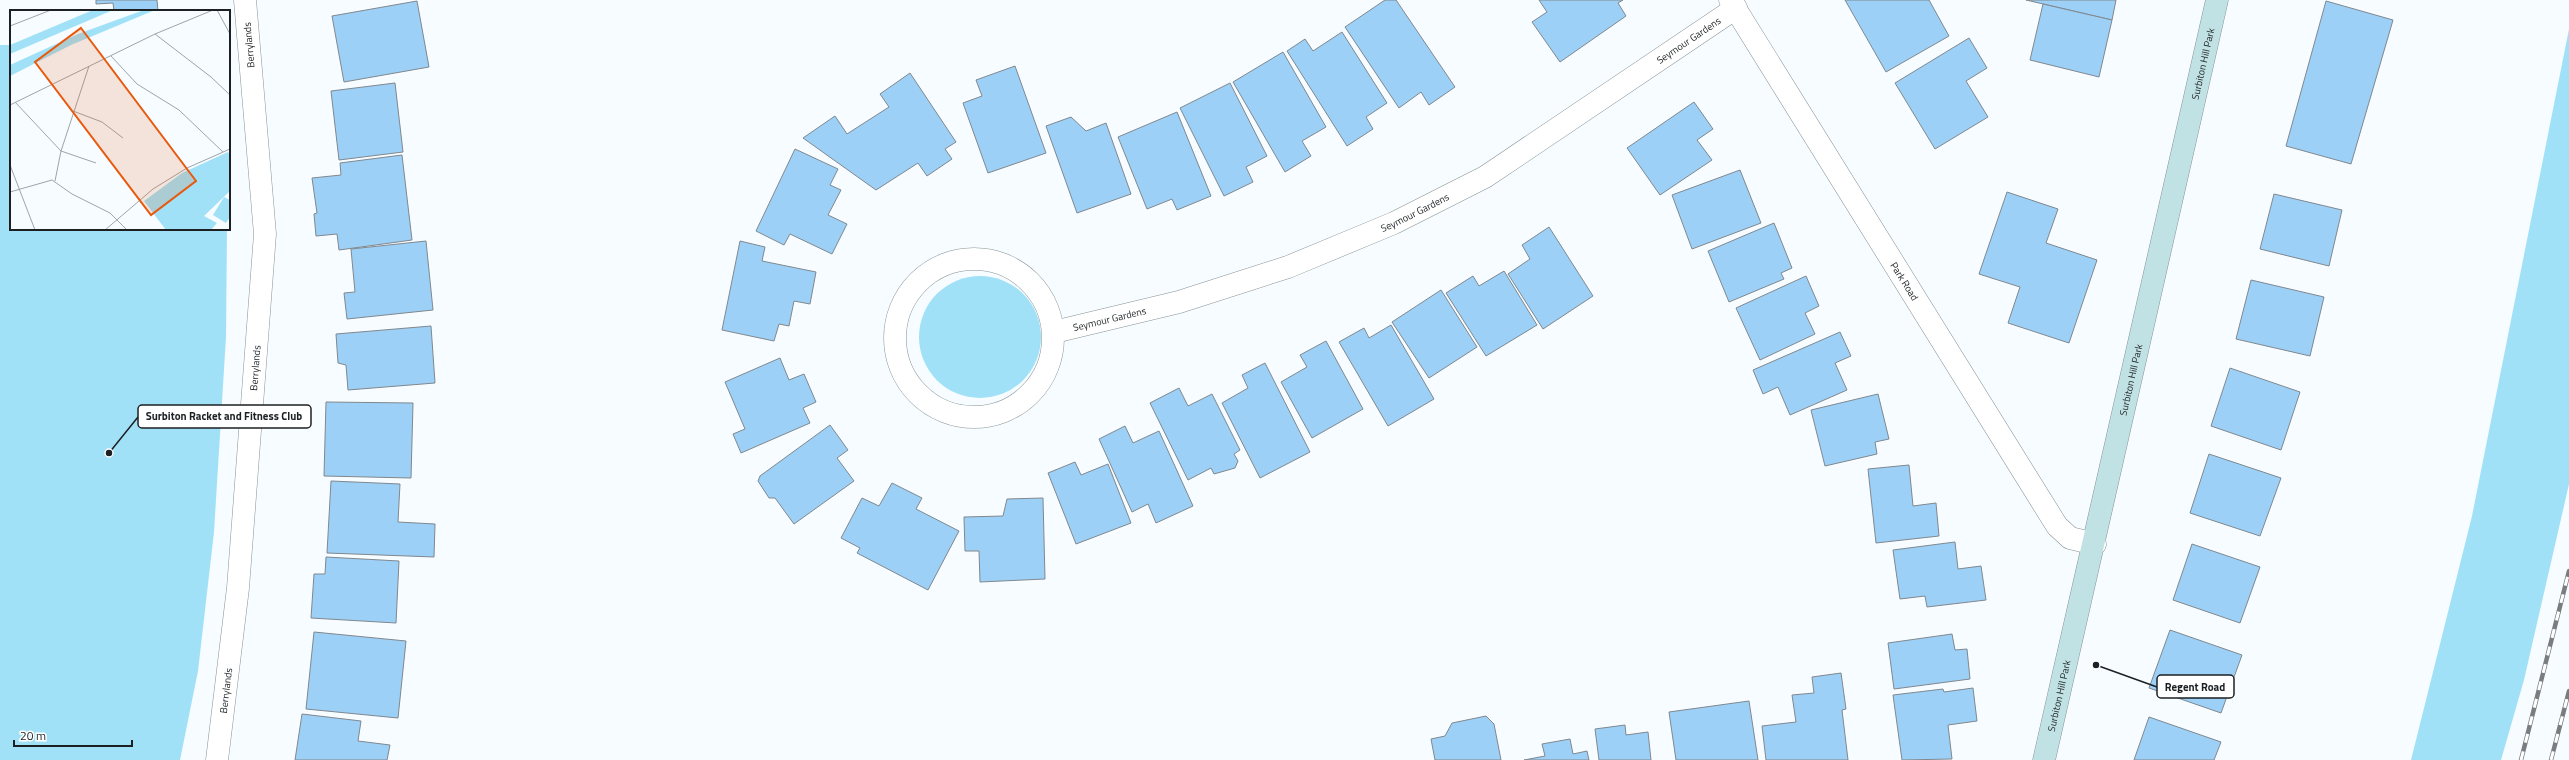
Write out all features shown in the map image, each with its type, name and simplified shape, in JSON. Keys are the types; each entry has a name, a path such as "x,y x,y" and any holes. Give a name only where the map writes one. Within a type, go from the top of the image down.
{"street":[{"name":"Berrylands","path":"217,760 238,588 265,234 245,0"},
{"name":"Surbiton Hill Park","path":"2044,760 2094,544 2152,275 2217,0"},
{"name":"Park Road","path":"1733,4 2053,520 2070,538 2094,544"},
{"name":"Seymour Gardens","path":"1054,332 1179,302 1288,267 1394,222 1485,177 1733,4"},
{"path":"982,258 1004,263 1023,274 1038,290 1049,310 1054,332 1052,355 1044,377 1029,395 1010,409 980,417 965,417 942,411 922,398 907,381 897,360 894,338 897,316 906,296 921,279 939,266 960,259 982,258"}],"shaded area":[{"path":"2569,29 2569,484 2524,680 2501,760 2411,760 2472,516"},
{"path":"0,45 10,45 10,230 227,230 226,337 214,532 198,671 180,760 0,760"},
{"path":"980,276 992,277 1003,281 1014,286 1023,294 1031,303 1036,314 1040,325 1040,349 1036,360 1031,371 1023,380 1014,388 1003,393 992,397 980,398 968,397 957,393 946,388 937,380 929,371 924,360 920,349 919,337 920,325 924,314 929,303 937,294 946,286 957,281 968,277"}],"building":[{"path":"96,0 157,0 158,10 114,10 113,3 96,4"},
{"path":"1385,0 1396,0 1455,87 1429,105 1421,92 1399,108 1345,27"},
{"path":"1539,0 1623,0 1618,3 1626,16 1560,62 1532,22 1547,12"},
{"path":"1845,0 1929,0 1949,36 1886,72"},
{"path":"2026,0 2116,0 2112,20"},
{"path":"417,1 429,67 344,82 332,16"},
{"path":"2326,1 2393,20 2351,164 2286,146"},
{"path":"2043,4 2112,20 2099,77 2030,60"},
{"path":"1342,32 1387,103 1366,117 1373,129 1347,146 1287,51 1305,39 1313,51"},
{"path":"1969,38 1987,68 1966,81 1988,117 1935,149 1895,83"},
{"path":"1283,52 1326,127 1302,141 1311,156 1285,172 1233,82"},
{"path":"1015,66 1046,153 988,173 963,103 982,96 976,80"},
{"path":"910,73 956,142 945,149 952,159 927,176 918,163 876,190 803,138 835,116 847,134 889,107 880,94"},
{"path":"395,83 403,152 339,160 331,91"},
{"path":"1230,83 1267,156 1246,167 1253,182 1224,196 1180,108"},
{"path":"1694,102 1713,129 1697,140 1712,160 1660,195 1627,148"},
{"path":"1177,112 1211,196 1177,210 1172,199 1147,209 1118,137"},
{"path":"1071,117 1086,131 1106,123 1131,194 1077,213 1046,126"},
{"path":"795,149 838,169 830,185 841,190 828,215 847,224 832,254 790,234 784,245 756,231"},
{"path":"402,155 412,240 339,250 337,234 316,236 314,214 317,213 312,178 341,175 340,163"},
{"path":"1740,170 1761,223 1692,249 1672,195"},
{"path":"2007,192 2058,209 2046,243 2097,260 2069,343 2008,323 2020,287 1979,274"},
{"path":"2274,194 2342,210 2329,266 2260,249"},
{"path":"1774,223 1792,268 1781,273 1784,279 1729,302 1708,251"},
{"path":"1549,227 1593,296 1543,329 1508,274 1530,259 1522,245"},
{"path":"426,241 433,310 347,319 344,293 355,292 351,249"},
{"path":"740,241 765,247 762,261 816,272 810,304 794,301 789,326 779,324 774,341 722,330"},
{"path":"1504,271 1537,325 1486,356 1446,293 1473,276 1479,286"},
{"path":"1806,276 1819,306 1805,313 1815,334 1760,360 1736,308"},
{"path":"2251,280 2324,297 2310,356 2236,339"},
{"path":"1441,290 1477,347 1429,378 1392,322"},
{"path":"1391,325 1434,399 1388,426 1339,342 1364,328 1369,338"},
{"path":"431,326 435,383 348,390 346,365 338,363 336,334"},
{"path":"1840,332 1851,356 1835,363 1847,390 1790,415 1778,387 1763,394 1753,370"},
{"path":"1326,341 1363,409 1312,438 1281,382 1307,367 1300,355"},
{"path":"780,358 789,380 804,374 816,402 803,408 810,423 741,453 733,434 745,429 725,382"},
{"path":"1265,363 1310,452 1260,478 1222,403 1248,388 1242,375"},
{"path":"2230,368 2300,392 2281,450 2211,426"},
{"path":"1179,388 1188,406 1212,394 1240,450 1234,454 1238,461 1235,468 1214,474 1211,468 1188,480 1150,403"},
{"path":"1878,394 1889,439 1875,442 1877,454 1825,466 1811,410"},
{"path":"326,402 413,403 411,478 324,476"},
{"path":"830,425 848,450 837,458 854,481 794,524 775,498 769,498 758,481 760,476"},
{"path":"1125,426 1133,443 1159,431 1193,506 1156,523 1148,504 1132,512 1099,439"},
{"path":"2209,454 2281,478 2260,536 2190,513"},
{"path":"1075,462 1081,475 1108,464 1131,523 1076,544 1048,473"},
{"path":"1909,465 1913,506 1936,503 1939,536 1876,543 1868,469"},
{"path":"331,481 400,484 398,522 435,524 434,557 327,553"},
{"path":"892,483 922,498 916,509 959,531 928,590 857,553 860,548 841,538 862,498 879,506"},
{"path":"1043,498 1045,579 980,582 979,551 965,551 964,517 1003,516 1007,499"},
{"path":"1955,542 1958,569 1981,566 1986,600 1927,607 1925,596 1900,599 1893,550"},
{"path":"2192,544 2260,567 2240,623 2173,600"},
{"path":"326,557 399,561 396,623 311,618 314,574 325,574"},
{"path":"2170,630 2242,655 2221,713 2149,688"},
{"path":"314,632 406,641 398,718 306,709"},
{"path":"1952,634 1955,650 1967,649 1970,679 1894,689 1888,643"},
{"path":"1841,673 1846,709 1842,710 1848,760 1766,760 1762,726 1796,722 1792,695 1814,693 1812,677"},
{"path":"1973,688 1977,721 1948,725 1952,759 1902,760 1893,695 1943,689 1944,692"},
{"path":"1749,701 1758,760 1676,760 1669,712"},
{"path":"302,714 361,721 358,741 390,745 387,760 295,760"},
{"path":"1486,716 1494,724 1501,760 1435,760 1431,739 1445,736 1452,723"},
{"path":"2149,717 2221,742 2214,760 2134,760"},
{"path":"1625,725 1626,735 1648,732 1651,760 1599,760 1595,729"},
{"path":"1570,739 1573,754 1587,751 1589,760 1524,760 1545,756 1542,744"}],"railway":[{"path":"2521,760 2569,571"},
{"path":"2551,760 2569,691"}],"place":[{"name":"Surbiton Racket and Fitness Club","path":"109,453"},
{"name":"Regent Road","path":"2096,665"}]}
